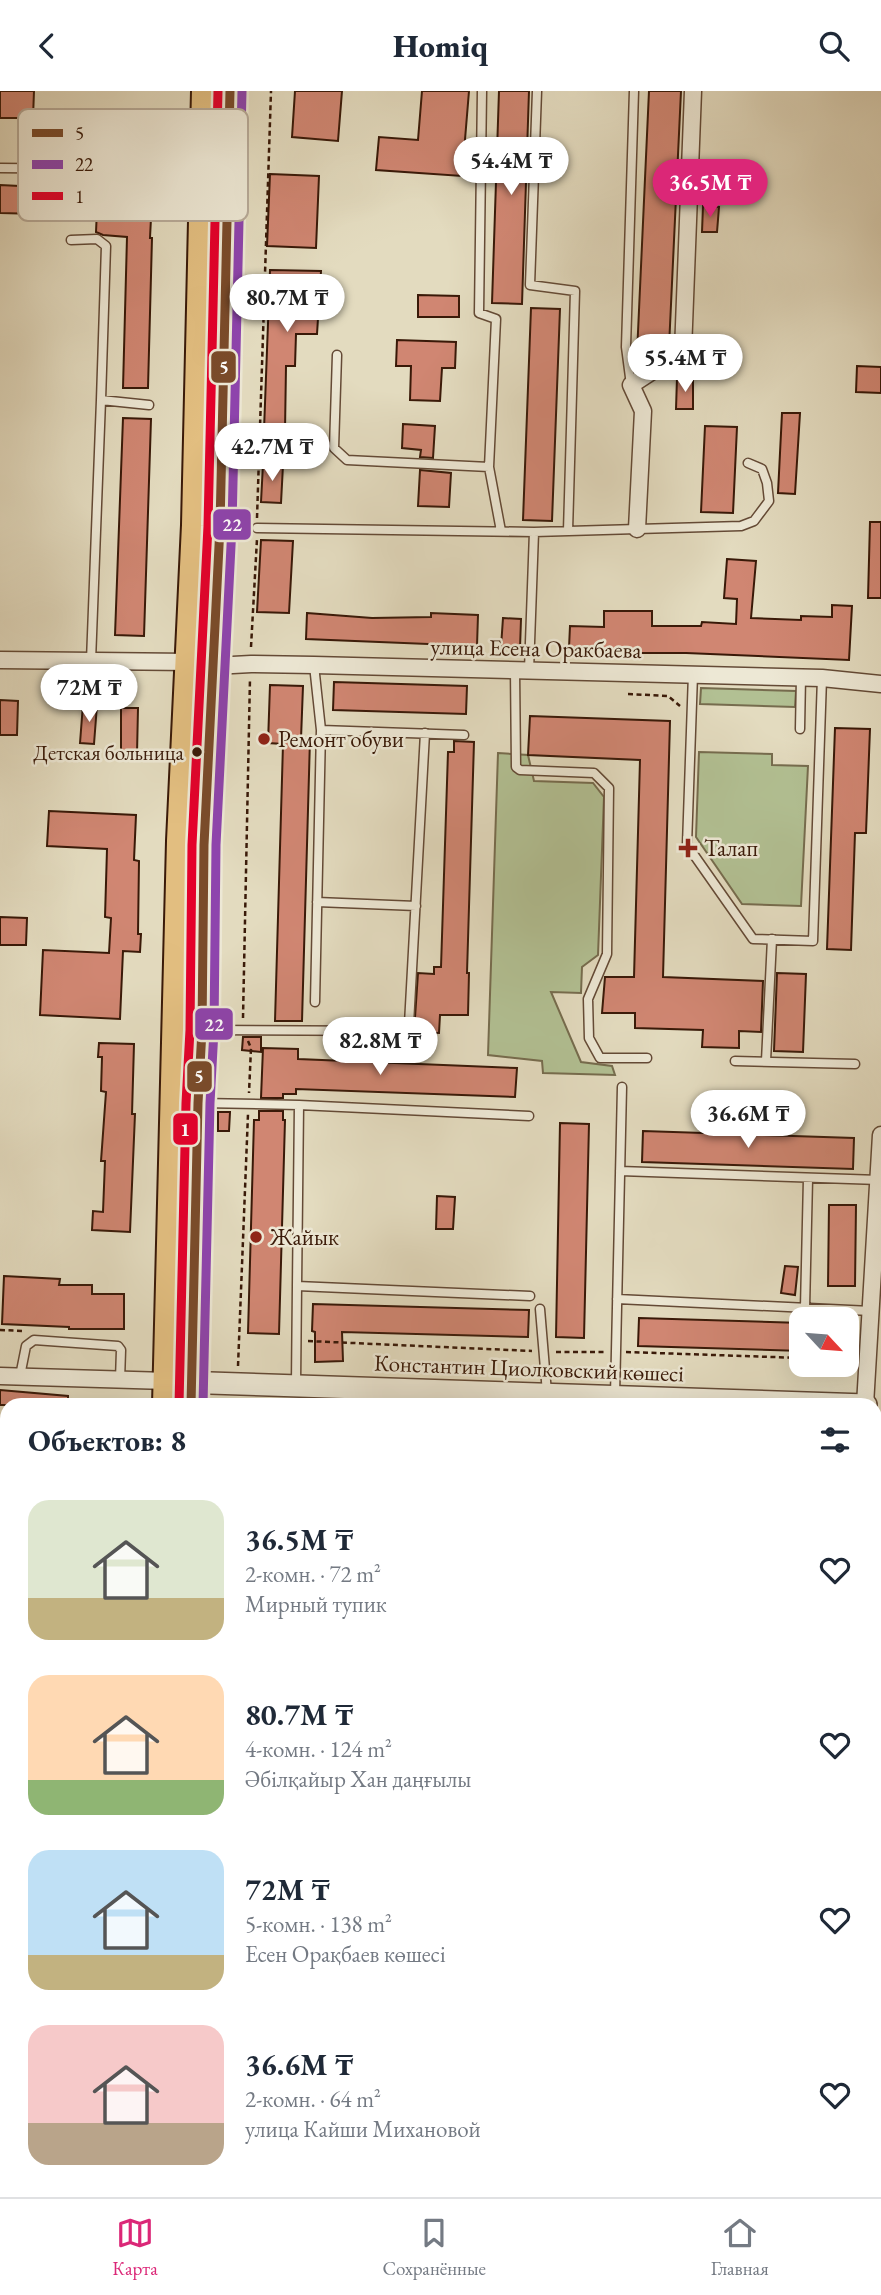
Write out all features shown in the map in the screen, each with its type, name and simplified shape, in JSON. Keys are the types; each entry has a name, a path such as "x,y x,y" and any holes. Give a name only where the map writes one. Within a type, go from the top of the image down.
{"main road":[{"path":"205,91 208,109"},
{"path":"227,109 230,91"},
{"path":"179,1394 180,841 202,664 223,406 218,221"},
{"path":"179,1394 202,1030 202,664"}],"street":[{"path":"637,529 642,411 631,385 683,351 693,91"},
{"name":"улица Есена Оракбаева","path":"0,660 693,674 822,678 881,684"},
{"path":"865,1398 881,1135"},
{"path":"0,1376 120,1380 179,1394"},
{"name":"Константин Циолковский көшесі","path":"179,1394 237,1384 296,1386 376,1397 433,1398"},
{"name":"Константин Циолковский көшесі","path":"593,1398 643,1398"}],"lane":[{"path":"482,91 479,313 496,319 489,467 501,531"},
{"path":"537,91 530,285 575,291 568,531"},
{"path":"631,385 626,347 634,91"},
{"path":"0,168 18,168"},
{"path":"71,240 97,239 106,246 91,661"},
{"path":"337,355 334,448 340,456 347,460 489,467"},
{"path":"101,400 149,405"},
{"path":"257,528 534,532 741,526 754,521 769,501 767,482 762,469 748,463"},
{"path":"534,532 516,767 520,771 594,773 609,788 607,954 588,999 589,1038 600,1058 647,1058"},
{"path":"314,665 321,730 315,1002"},
{"path":"693,674 687,845 753,939 813,940 822,678"},
{"path":"800,729 801,677"},
{"path":"321,730 464,735"},
{"path":"202,1030 403,1031 409,1024 425,733"},
{"path":"317,902 416,907"},
{"path":"766,1061 772,939"},
{"path":"735,1061 855,1064"},
{"path":"615,1397 622,1087"},
{"path":"198,1103 528,1115"},
{"path":"296,1386 299,1105"},
{"path":"620,1171 879,1180"},
{"path":"805,1307 808,1179"},
{"path":"297,1286 530,1296"},
{"path":"617,1299 789,1307"},
{"path":"540,1309 548,1398"},
{"path":"859,1310 871,1311"},
{"path":"20,1377 26,1346 34,1341 114,1344 121,1349 120,1380"}],"path":[{"path":"237,1384 251,1048 243,1030 251,664 271,91"},
{"path":"628,694 668,696 692,717"},
{"path":"0,1330 25,1331 26,1346"}],"green space":[{"path":"701,688 796,691 795,707 700,704"},
{"path":"699,752 772,754 772,765 808,766 801,906 742,904 696,837"},
{"path":"498,753 528,755 534,781 593,783 604,797 598,955 582,967 581,993 551,992 581,1062 612,1066 615,1075 543,1073 542,1061 488,1055"}],"building":[{"path":"0,91 34,91 33,109 18,109 18,118 0,118"},
{"path":"295,91 342,91 338,141 292,137"},
{"path":"422,91 469,91 462,176 376,170 379,137 418,140"},
{"path":"499,91 529,91 522,304 492,303"},
{"path":"649,91 681,91 669,347 658,355 637,354"},
{"path":"270,174 319,176 316,248 267,246"},
{"path":"0,185 18,186 18,213 0,213"},
{"path":"703,206 719,207 717,232 702,232"},
{"path":"96,221 151,221 148,388 123,388 127,237 96,232"},
{"path":"270,270 321,271 317,334 296,334 295,366 286,366 285,431 264,430"},
{"path":"418,295 459,296 459,317 418,317"},
{"path":"531,308 560,309 552,521 523,520"},
{"path":"397,340 456,342 455,368 442,368 440,401 410,400 411,366 396,366"},
{"path":"857,366 881,367 881,393 856,392"},
{"path":"677,378 693,378 693,409 676,409"},
{"path":"782,413 800,413 795,494 778,493"},
{"path":"123,418 151,419 144,636 115,635"},
{"path":"403,424 435,426 433,458 420,457 421,450 402,448"},
{"path":"705,426 737,427 733,513 701,512"},
{"path":"263,464 283,465 281,503 261,502"},
{"path":"420,470 451,473 449,507 418,506"},
{"path":"870,522 881,522 881,598 868,598"},
{"path":"261,540 293,541 289,613 257,612"},
{"path":"727,559 756,561 751,618 801,620 801,616 832,617 832,605 852,606 849,660 634,653 569,648 570,626 604,627 604,611 652,611 652,626 701,626 702,622 736,624 737,599 724,598"},
{"path":"307,613 372,618 431,617 431,613 478,615 477,646 306,639"},
{"path":"503,618 521,619 520,648 501,647"},
{"path":"334,682 467,686 466,714 333,710"},
{"path":"270,685 303,686 301,739 310,739 302,1021 275,1021 283,744 268,743"},
{"path":"0,700 18,701 17,735 0,735"},
{"path":"83,704 97,705 94,744 80,743"},
{"path":"121,708 138,708 137,754 121,754"},
{"path":"530,716 670,721 663,977 763,981 761,1032 739,1031 739,1048 702,1047 703,1030 635,1028 635,1013 602,1013 605,977 634,977 640,760 528,755"},
{"path":"835,728 870,729 866,833 855,833 851,950 827,949"},
{"path":"454,741 474,742 468,1015 440,1015 439,1033 414,1032 418,973 434,974 434,967 441,967 448,752 454,752"},
{"path":"49,811 136,815 134,860 139,861 140,952 123,951 120,1019 40,1015 43,950 109,953 111,918 105,917 107,849 47,846"},
{"path":"0,917 27,918 26,945 0,945"},
{"path":"777,973 806,974 803,1052 774,1051"},
{"path":"243,1037 261,1037 261,1052 242,1050"},
{"path":"99,1043 134,1044 132,1114 135,1114 130,1232 92,1230 93,1211 103,1212 105,1161 101,1161 106,1092 101,1091 102,1057 98,1057"},
{"path":"263,1048 298,1049 298,1059 517,1068 515,1097 296,1089 296,1094 283,1094 283,1098 261,1098"},
{"path":"259,1111 283,1111 285,1120 279,1334 248,1333 254,1120 259,1120"},
{"path":"218,1112 230,1112 229,1131 218,1131"},
{"path":"560,1123 589,1124 584,1338 556,1337"},
{"path":"643,1131 854,1138 853,1169 642,1162"},
{"path":"437,1196 455,1197 453,1229 436,1229"},
{"path":"829,1205 856,1205 855,1286 828,1286"},
{"path":"785,1266 798,1267 795,1295 781,1293"},
{"path":"4,1276 60,1279 59,1285 92,1285 92,1294 124,1294 124,1329 69,1329 2,1324"},
{"path":"313,1304 529,1310 528,1337 342,1332 343,1361 315,1362"},
{"path":"639,1318 789,1323 789,1351 638,1346"},
{"path":"0,1390 68,1396 68,1398 0,1398"}],"transit line":[{"name":"1","path":"218,91 218,109"},
{"name":"5","path":"230,91 230,109"},
{"name":"22","path":"242,91 242,109"},
{"name":"1","path":"179,1398 190,1030 192,845 208,526 215,221"},
{"name":"5","path":"191,1398 202,1030 204,845 220,526 227,221"},
{"name":"22","path":"203,1398 214,1030 216,845 232,526 239,221"}],"place":[{"name":"Ремонт обуви","path":"264,739"},
{"name":"Детская больница","path":"197,752"},
{"name":"Талап","path":"688,848"},
{"name":"Жайык","path":"256,1237"}]}
